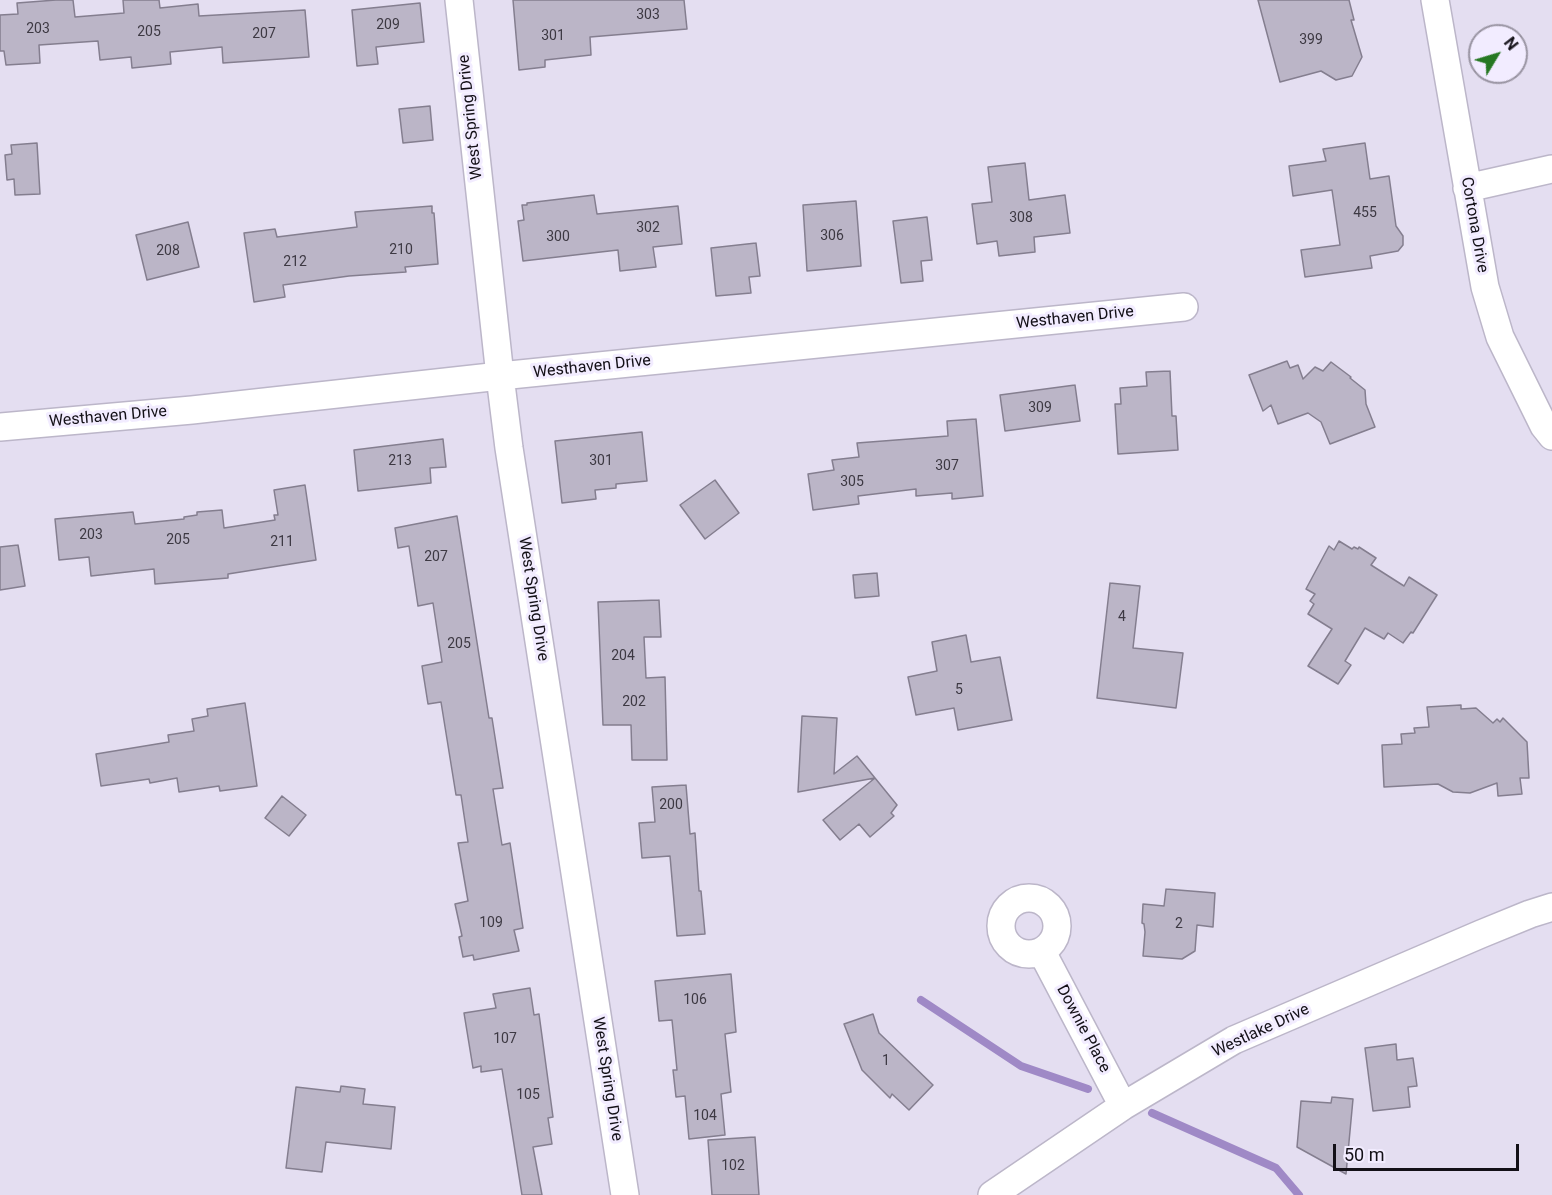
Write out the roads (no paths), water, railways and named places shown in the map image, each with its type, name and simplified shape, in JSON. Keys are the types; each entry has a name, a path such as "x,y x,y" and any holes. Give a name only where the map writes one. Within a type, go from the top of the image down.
{"street":[{"name":"West Spring Drive","path":"459,0 500,376 625,1195"},
{"name":"Cortona Drive","path":"1435,0 1485,287 1500,338 1544,426 1552,436"},
{"path":"1467,188 1552,169"},
{"name":"Westhaven Drive","path":"0,427 192,410 500,376 1184,307"},
{"name":"Westlake Drive","path":"992,1195 1123,1106 1234,1040 1470,938 1552,907"},
{"name":"Downie Place","path":"1042,952 1123,1106"}],"waterway":[{"path":"921,1000 1021,1066 1088,1089"},
{"path":"1152,1113 1276,1168 1299,1195"}]}
